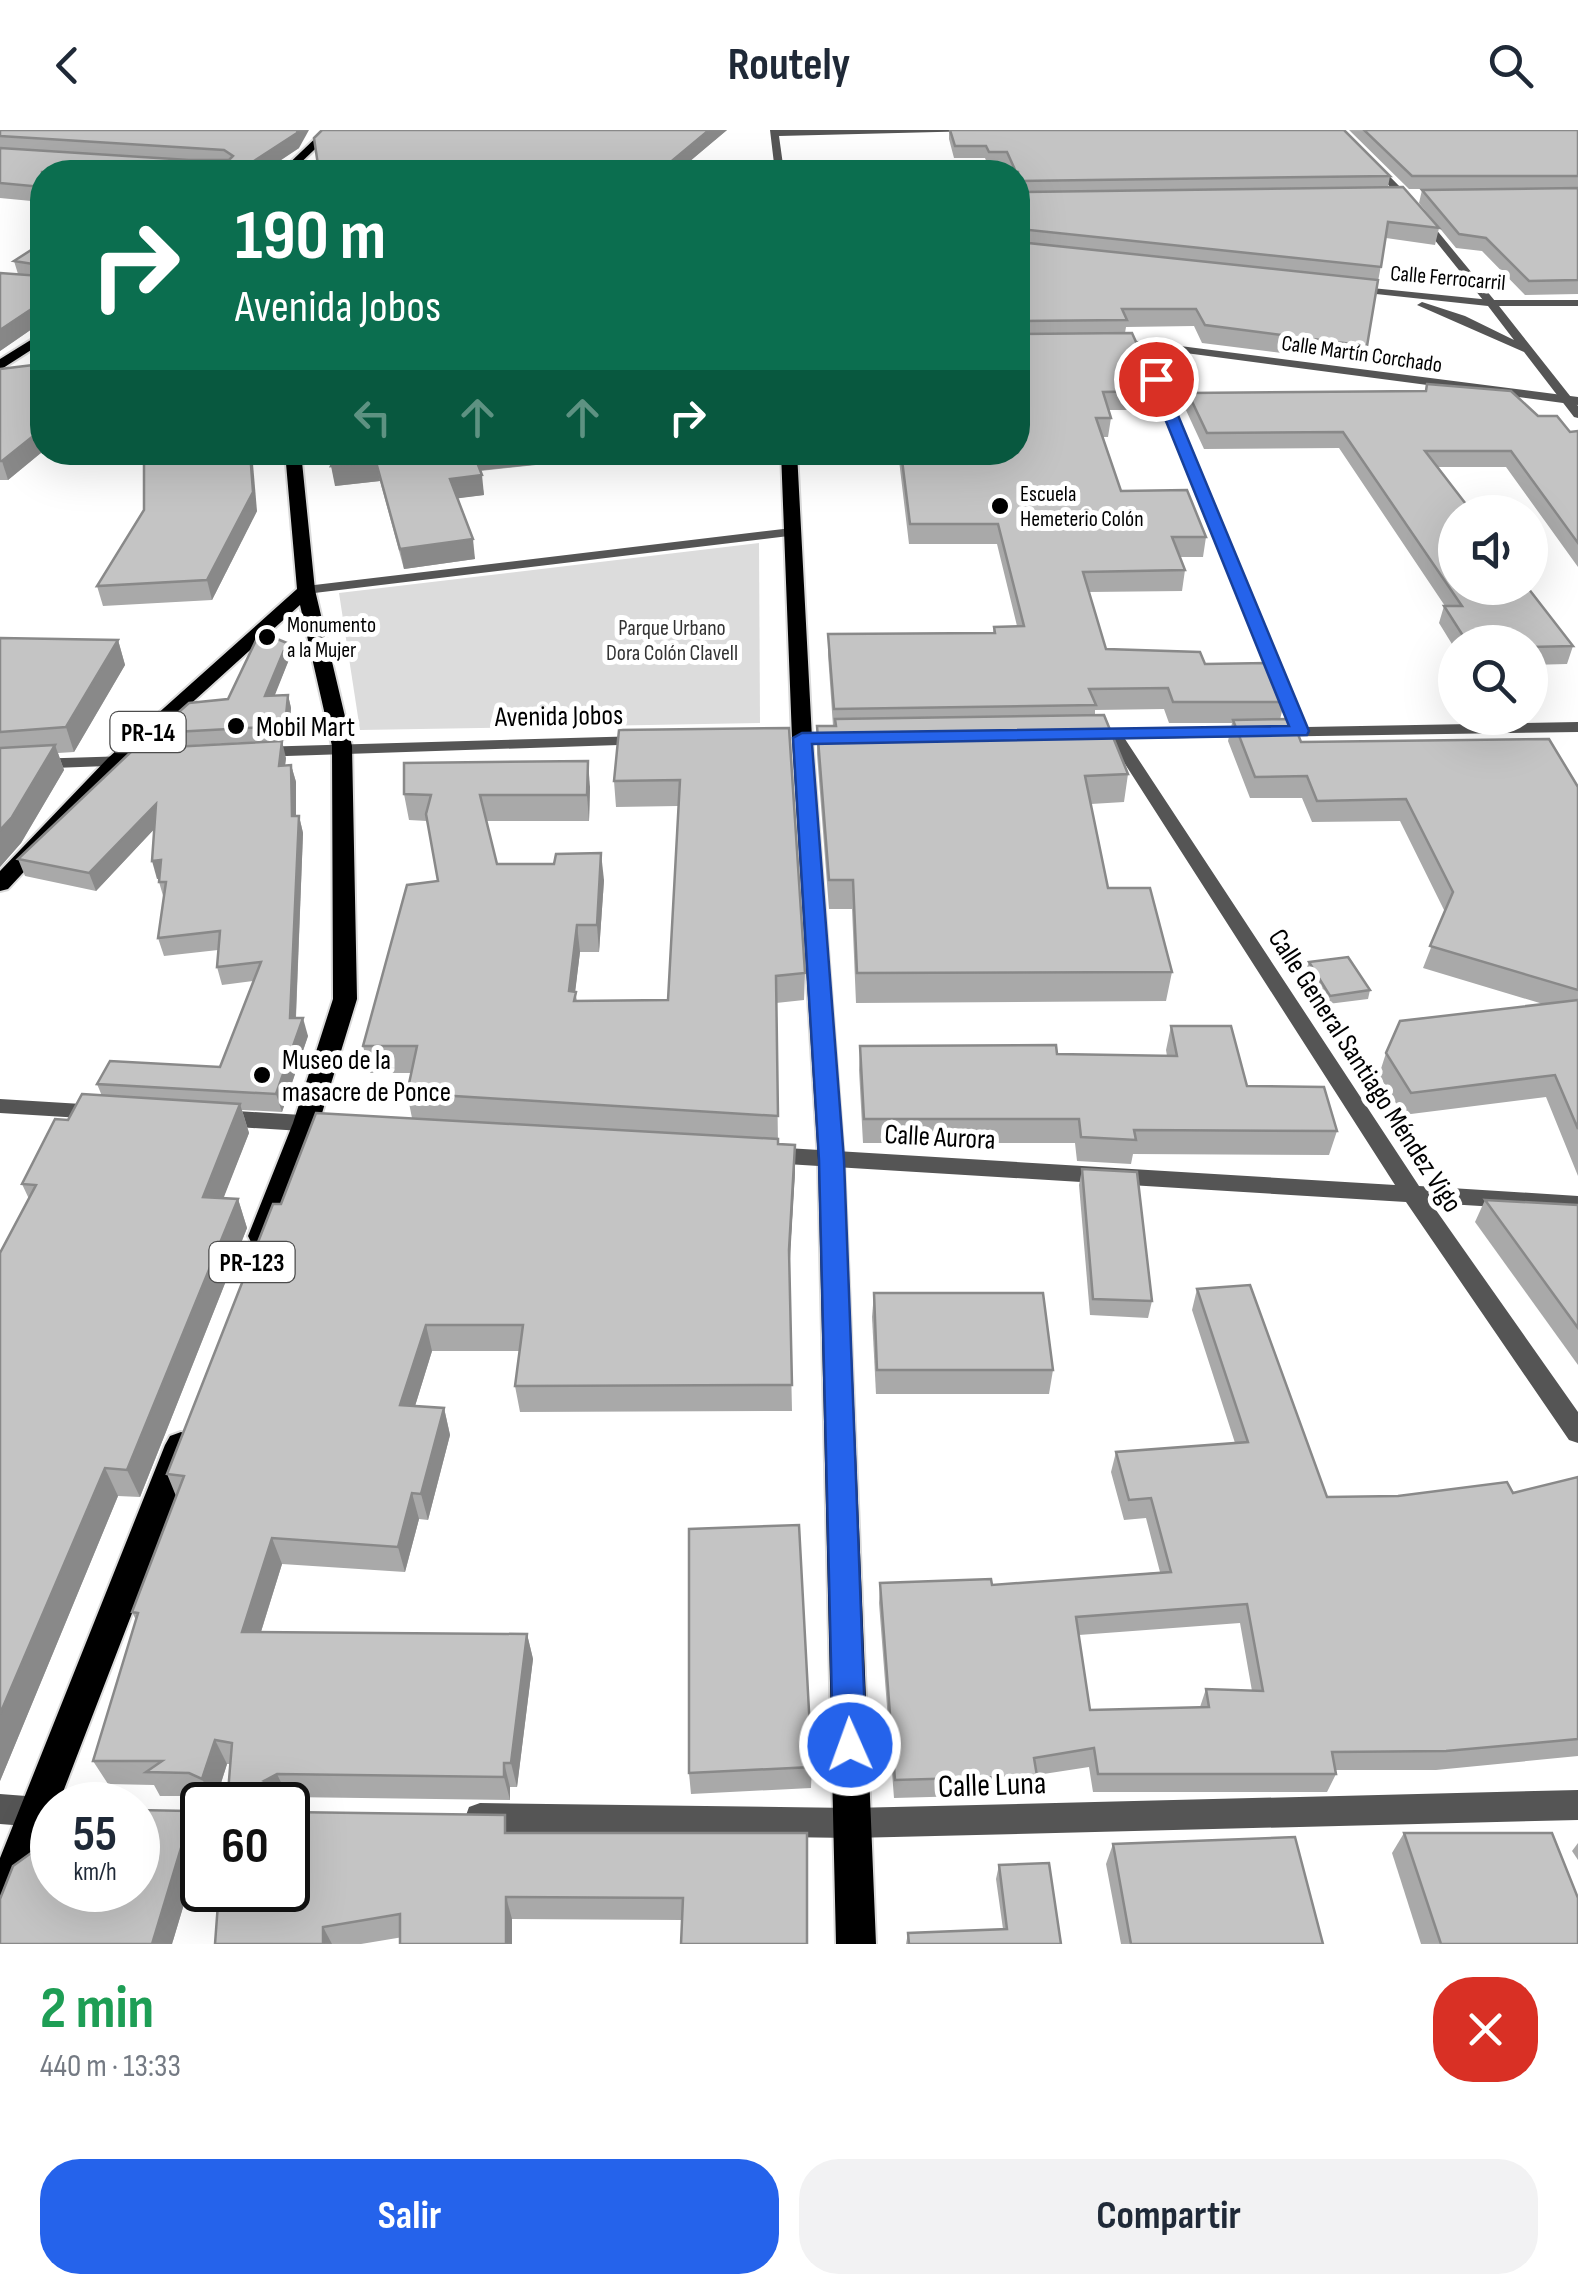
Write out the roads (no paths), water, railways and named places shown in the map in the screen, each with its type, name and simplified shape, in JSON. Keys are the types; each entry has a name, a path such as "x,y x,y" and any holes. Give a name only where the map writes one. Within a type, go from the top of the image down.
{"main road":[{"path":"297,160 330,130"},
{"path":"0,368 30,346"},
{"path":"294,465 306,590"},
{"path":"790,465 802,738 832,1160 856,1944"},
{"name":"PR-123","path":"255,1254 306,1123 346,1000 342,746 306,590"},
{"name":"PR-14","path":"0,884 115,762 306,590"},
{"path":"56,1782 190,1421"},
{"path":"0,1906 30,1844"}],"street":[{"path":"1340,130 1404,196 1524,349 1572,401 1578,414"},
{"path":"778,160 774,132 985,131"},
{"path":"1384,196 1423,196"},
{"path":"1030,202 1074,200"},
{"name":"Calle Ferrocarril","path":"1338,287 1491,303 1578,303"},
{"path":"1357,289 1447,312 1524,349"},
{"name":"Calle Martín Corchado","path":"1106,344 1142,344 1572,401"},
{"path":"1142,344 1300,731"},
{"path":"0,368 28,367"},
{"path":"306,590 792,532"},
{"path":"1076,736 1578,727"},
{"name":"Calle General Santiago Méndez Vigo","path":"1114,735 1412,1192 1578,1432"},
{"name":"Avenida Jobos","path":"247,753 342,746 668,741"},
{"path":"0,765 153,760"},
{"path":"0,1106 115,1112"},
{"path":"191,1117 345,1126"},
{"name":"Calle Aurora","path":"754,1154 1578,1204"},
{"name":"Calle Luna","path":"443,1818 852,1823 1578,1805"},
{"path":"0,1809 30,1812"}],"place":[{"name":"Escuela Hemeterio Colón","path":"1000,506"},
{"name":"Monumento a la Mujer","path":"267,637"},
{"name":"Mobil Mart","path":"236,726"},
{"name":"Museo de la masacre de Ponce","path":"262,1075"}],"park label":[{"name":"Parque Urbano Dora Colón Clavell","path":"672,640"}]}
